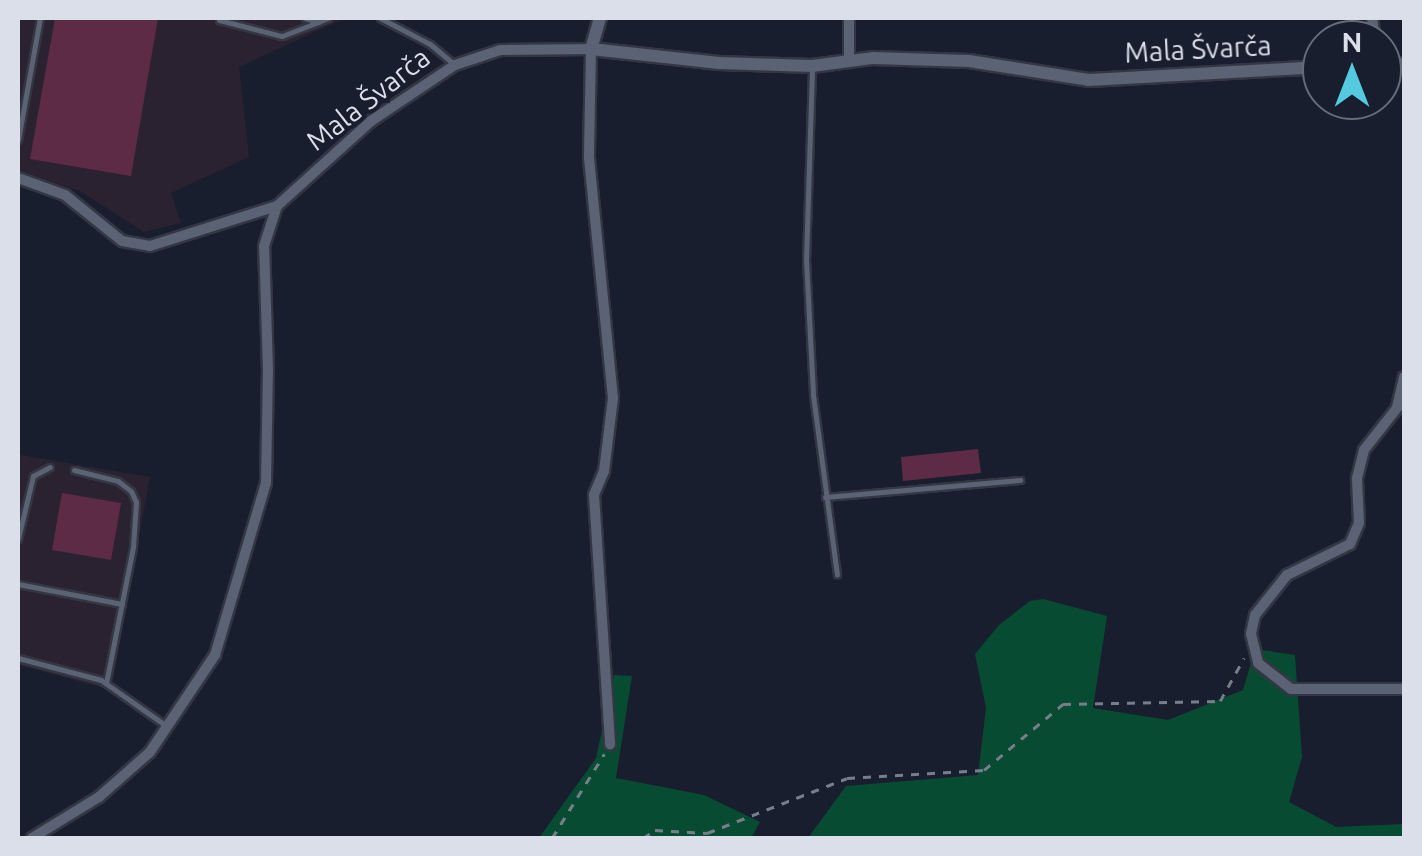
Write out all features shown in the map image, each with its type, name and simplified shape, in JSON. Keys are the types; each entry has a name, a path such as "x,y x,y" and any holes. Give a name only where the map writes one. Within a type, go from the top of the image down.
{"street":[{"path":"600,18 591,49 589,158 613,398 604,471 594,495 610,744"},
{"path":"849,61 850,18"},
{"name":"Mala Švarča","path":"18,178 64,196 122,241 150,246 276,206 371,121 455,64 500,50 591,49 719,63 812,66 849,61 968,61 1088,80 1302,68"},
{"path":"32,838 99,797 150,752 214,655 266,483 264,246 276,206"},
{"path":"1404,377 1397,408 1364,450 1357,479 1359,523 1350,544 1287,575 1272,590 1255,615 1252,644 1258,663 1291,690 1404,689"}],"lane":[{"path":"18,140 40,18"},
{"path":"305,18 318,22"},
{"path":"219,20 282,36 328,18"},
{"path":"380,18 430,44 455,64"},
{"path":"812,66 806,260 813,395 837,574"},
{"path":"18,539 33,476 50,467"},
{"path":"74,470 118,481 131,490 136,502 106,683"},
{"path":"825,497 1020,480"},
{"path":"18,584 122,604"},
{"path":"18,658 106,683 167,727"}],"path":[{"path":"643,838 655,830 707,832 847,778 984,770 1063,704 1220,701 1252,644"},
{"path":"552,838 610,744"}],"shaded area":[{"path":"18,18 345,18 239,67 249,157 171,193 181,223 144,232 80,191 18,170"},
{"path":"20,455 150,477 111,690 18,665"}],"green space":[{"path":"1043,599 1107,616 1093,708 1168,720 1243,690 1255,649 1295,655 1302,757 1289,802 1336,827 1404,824 1404,838 808,838 846,786 978,775 986,708 975,654 999,625 1030,601"},
{"path":"614,675 632,676 616,778 704,795 760,822 751,838 539,838 596,758"}],"building":[{"path":"55,18 158,18 131,176 30,159"},
{"path":"978,449 981,473 903,481 901,457"},
{"path":"62,493 121,503 111,560 52,550"}]}
